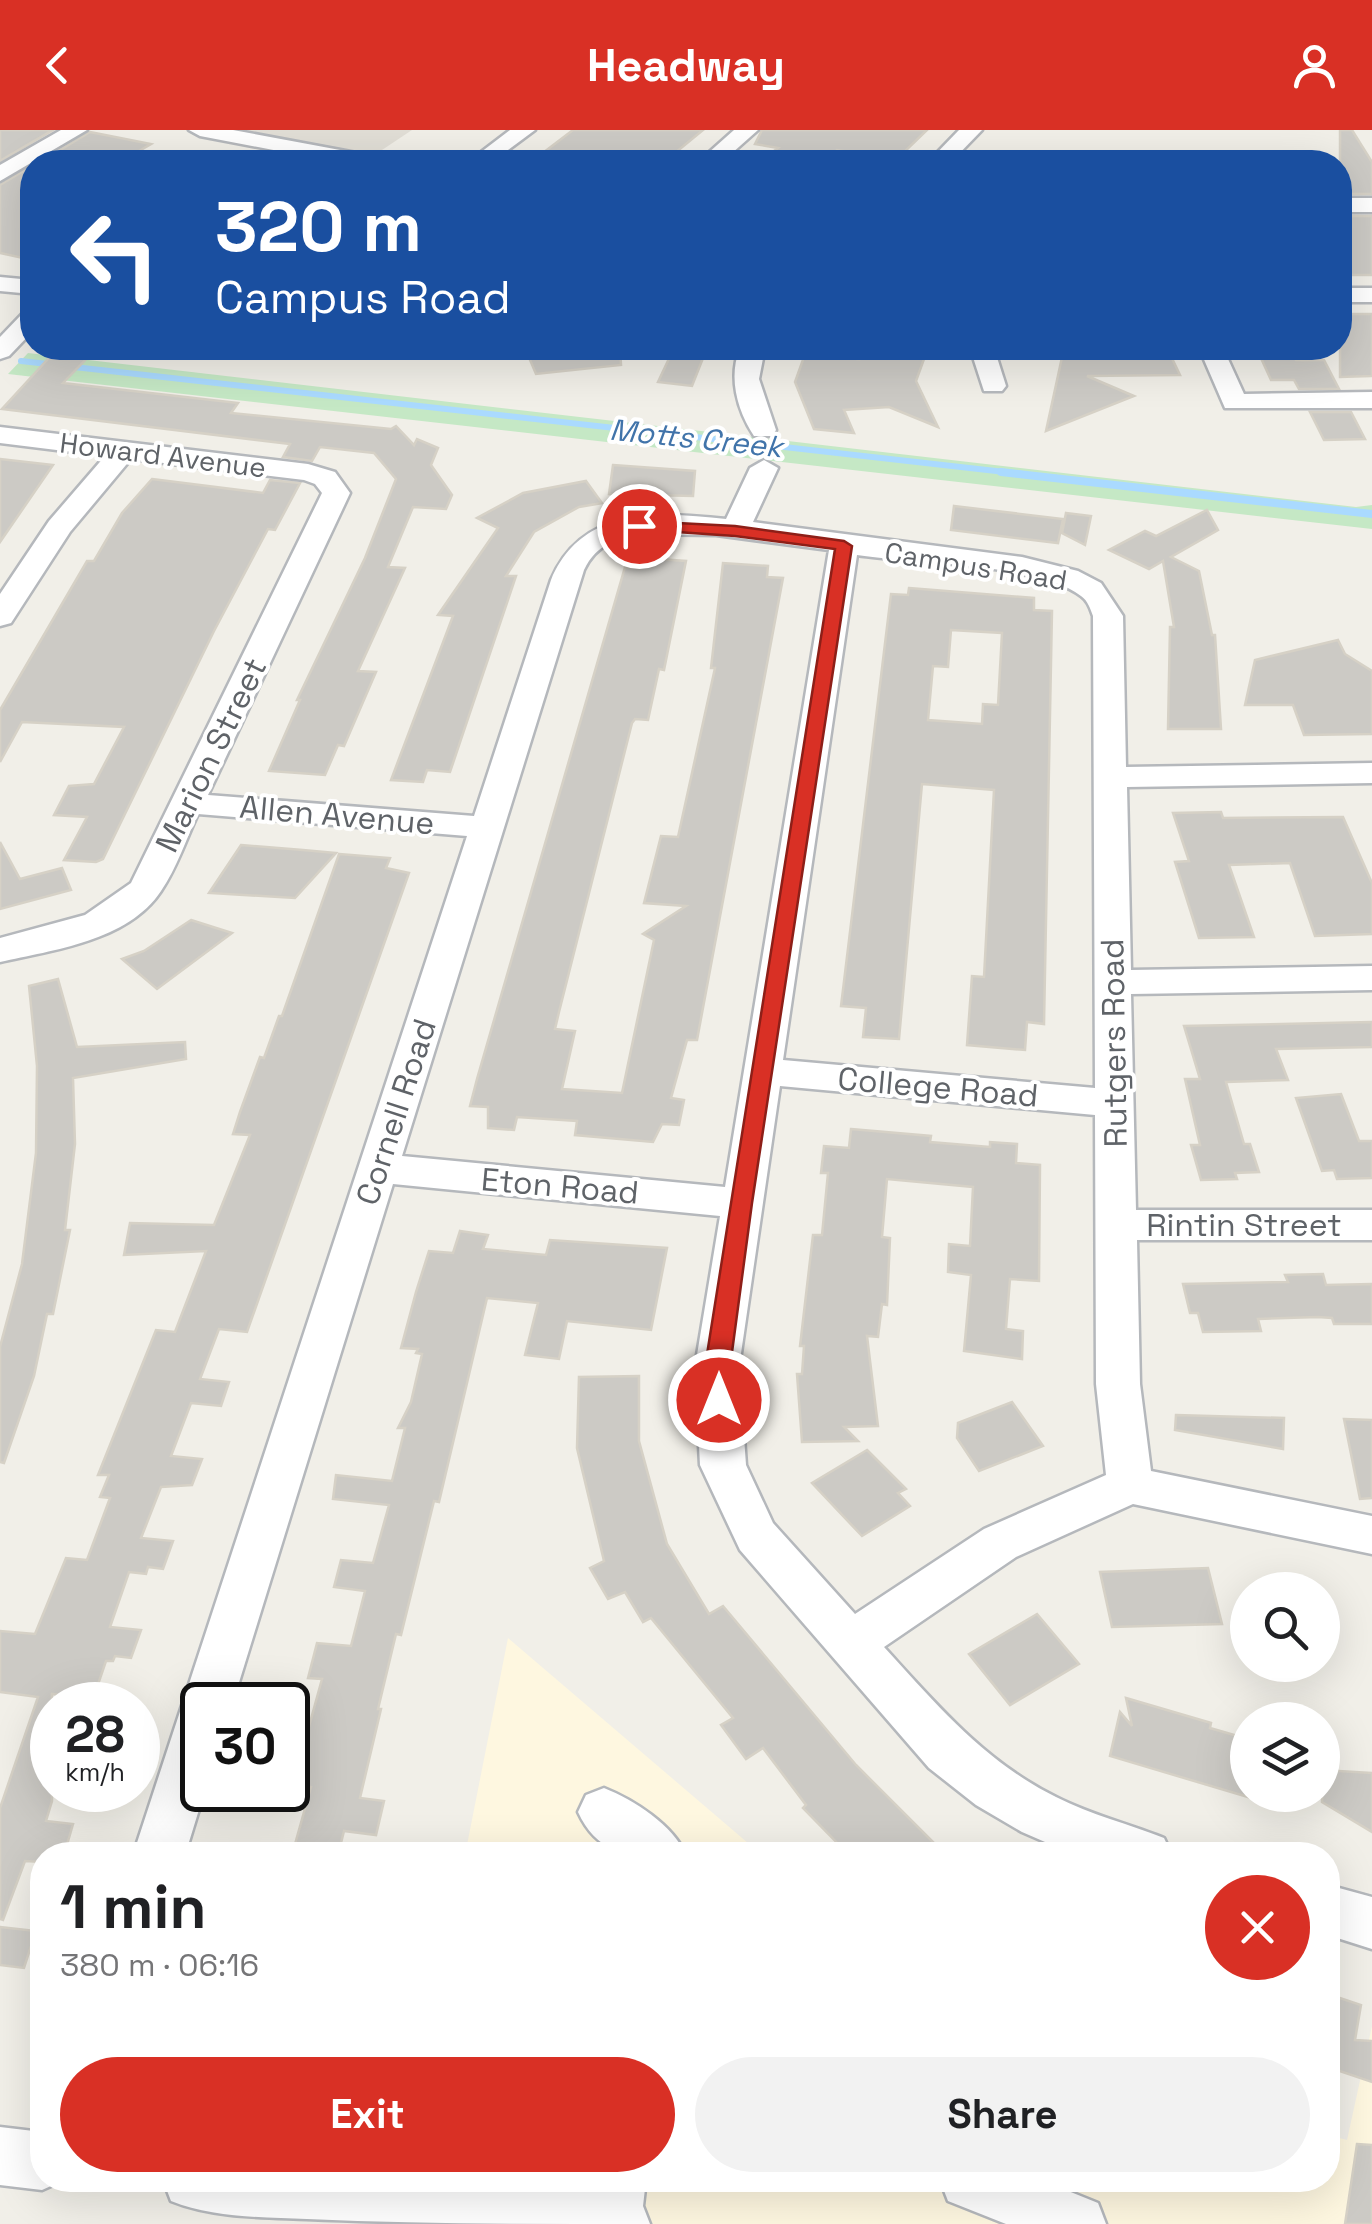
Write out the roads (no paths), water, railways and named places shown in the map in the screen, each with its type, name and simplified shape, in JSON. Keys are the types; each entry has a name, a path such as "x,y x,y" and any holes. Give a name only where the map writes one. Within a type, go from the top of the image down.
{"street":[{"path":"41,150 76,130"},
{"path":"200,130 303,150"},
{"path":"496,150 524,130"},
{"path":"723,150 747,130"},
{"path":"951,150 971,130"},
{"path":"268,150 276,145"},
{"path":"0,351 20,330"},
{"path":"747,360 745,382 762,430"},
{"path":"985,360 993,386"},
{"path":"1217,360 1234,402 1372,400"},
{"name":"Howard Avenue","path":"0,435 308,472 324,478"},
{"path":"0,618 59,527 124,450"},
{"path":"735,531 764,468"},
{"name":"Marion Street","path":"0,950 76,932 132,904 146,888 326,518 336,492 324,478"},
{"name":"Campus Road","path":"604,533 662,525 735,531 1035,570 1087,586 1103,602"},
{"name":"Cornell Road","path":"214,1682 574,558 582,546 604,533"},
{"path":"844,546 717,1367 723,1465 756,1536 947,1752 982,1783 1039,1817 1104,1842"},
{"name":"Rutgers Road","path":"1103,602 1108,616 1118,1384 1130,1485"},
{"path":"1110,777 1372,773"},
{"name":"Allen Avenue","path":"188,803 487,827"},
{"path":"1114,982 1372,978"},
{"name":"College Road","path":"761,1071 1114,1103"},
{"name":"Eton Road","path":"379,1168 740,1203"},
{"name":"Rintin Street","path":"1116,1225 1372,1225"},
{"path":"852,1642 1000,1543 1130,1485 1372,1535"},
{"path":"163,1842 180,1789"},
{"path":"604,1812 643,1842"},
{"path":"1340,1914 1372,1923"},
{"path":"0,2156 30,2160"},
{"path":"222,2192 257,2206 617,2209"},
{"path":"998,2192 1077,2224"}],"waterway":[{"name":"Motts Creek","path":"21,361 1023,474"},
{"name":"Motts Creek","path":"1001,472 1372,514"}]}
